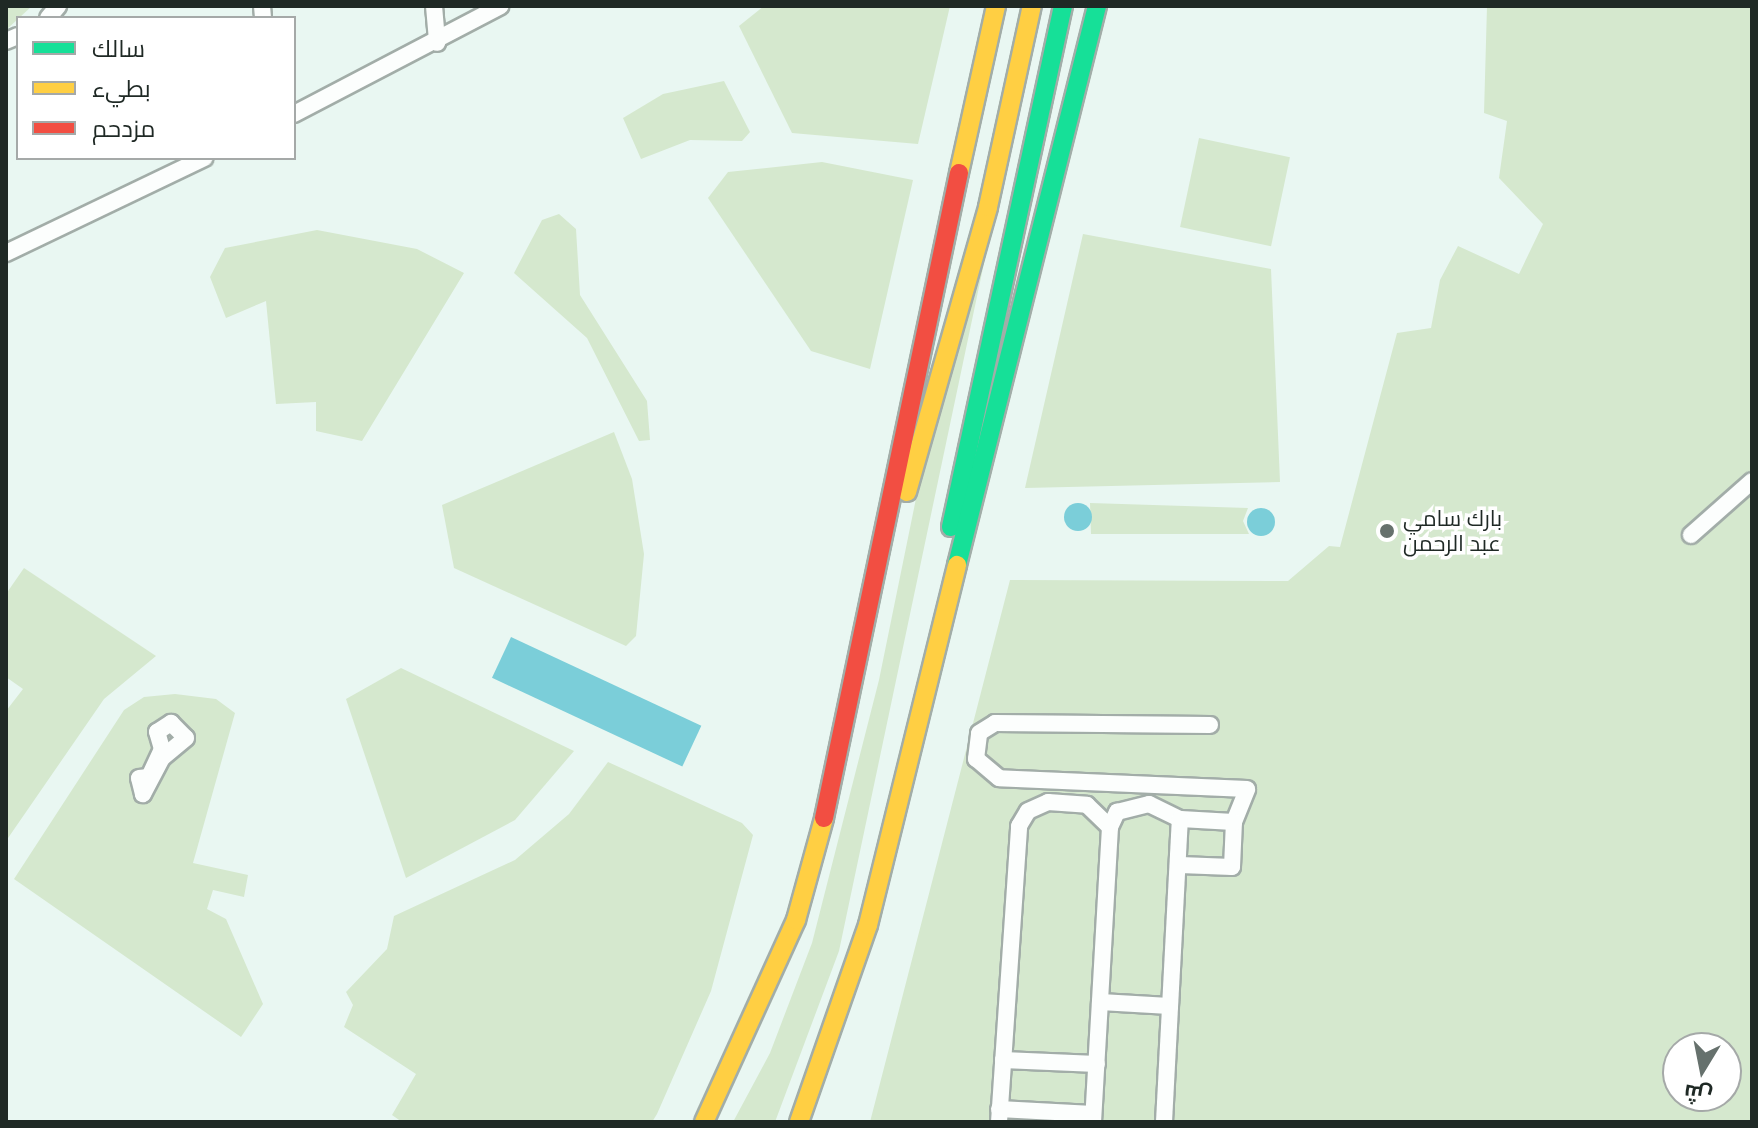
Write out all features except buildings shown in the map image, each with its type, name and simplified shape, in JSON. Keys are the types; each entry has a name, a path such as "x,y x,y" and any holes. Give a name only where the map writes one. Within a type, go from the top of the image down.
{"highway":[{"path":"867,642 893,466 996,6"},
{"path":"704,1122 796,920 867,642 988,207 1032,6"},
{"path":"799,1122 868,925 929,655 1063,6"},
{"path":"929,655 980,489 1097,6"}],"street":[{"path":"434,6 437,43"},
{"path":"296,113 437,43 501,6"},
{"path":"6,253 200,160"},
{"path":"1691,535 1752,481"},
{"path":"1180,865 1232,867 1234,822 1247,789 999,778 976,759 979,733 995,723 1210,725"},
{"path":"163,726 181,727 181,749 162,758 143,794 139,778 149,777 162,749 163,726"},
{"path":"1110,827 1087,805 1048,802 1028,811 1019,826 999,1116 1093,1118 1110,827 1130,804 1171,809 1180,819 1180,865 1164,1122 1173,1122"},
{"path":"1180,819 1234,822"},
{"path":"1100,1002 1170,1006"},
{"path":"1003,1060 1097,1064"}],"green space":[{"path":"6,6 32,6 21,16 16,16 16,21 6,30"},
{"path":"764,6 950,6 918,144 792,133 739,26"},
{"path":"1487,6 1752,6 1752,1122 870,1122 1010,580 1288,581 1329,546 1340,547 1397,333 1431,328 1440,280 1458,246 1519,274 1543,224 1499,178 1507,121 1484,113"},
{"path":"724,81 750,132 742,141 690,140 641,159 623,118 663,94"},
{"path":"1199,138 1290,157 1271,246 1180,227"},
{"path":"822,162 913,180 870,369 811,351 708,198 728,172"},
{"path":"559,214 576,229 580,295 647,401 650,440 639,441 587,338 514,273 542,220"},
{"path":"317,230 417,249 464,273 362,441 316,431 316,402 276,404 266,301 226,318 210,277 225,248"},
{"path":"1083,234 1271,269 1280,482 1025,488"},
{"path":"987,249 839,951 775,1122 733,1122 770,1053 812,943 879,680 921,474"},
{"path":"614,432 632,479 644,554 636,636 626,646 454,568 442,505"},
{"path":"1090,503 1248,508 1243,521 1249,534 1091,534"},
{"path":"24,568 156,656 104,699 6,841 6,711 23,689 6,677 6,594"},
{"path":"401,668 574,751 515,820 406,878 346,699"},
{"path":"175,694 216,699 235,713 193,863 248,875 244,897 213,890 207,909 226,919 263,1004 241,1037 14,879 124,710 144,697"},
{"path":"608,762 742,823 753,835 711,991 657,1114 652,1122 402,1122 392,1115 416,1074 344,1027 353,1005 346,992 387,949 394,916 515,860 569,814"}],"water":[{"path":"1078,503 1088,507 1092,517 1088,527 1078,531 1068,527 1064,517 1068,507"},
{"path":"1261,508 1271,512 1275,522 1271,532 1261,536 1251,532 1247,522 1251,512"},
{"path":"511,637 701,726 682,767 492,678"}],"traffic: fast":[{"path":"951,527 1063,6"},
{"path":"957,565 1097,6"}],"traffic: slow":[{"path":"959,173 996,6"},
{"path":"907,492 988,207 1032,6"},
{"path":"799,1122 868,925 957,565"},
{"path":"704,1122 796,920 824,818"}],"traffic: jam":[{"path":"824,818 959,173"}],"place":[{"name":"بارك سامي عبد الرحمن","path":"1387,531"}]}
